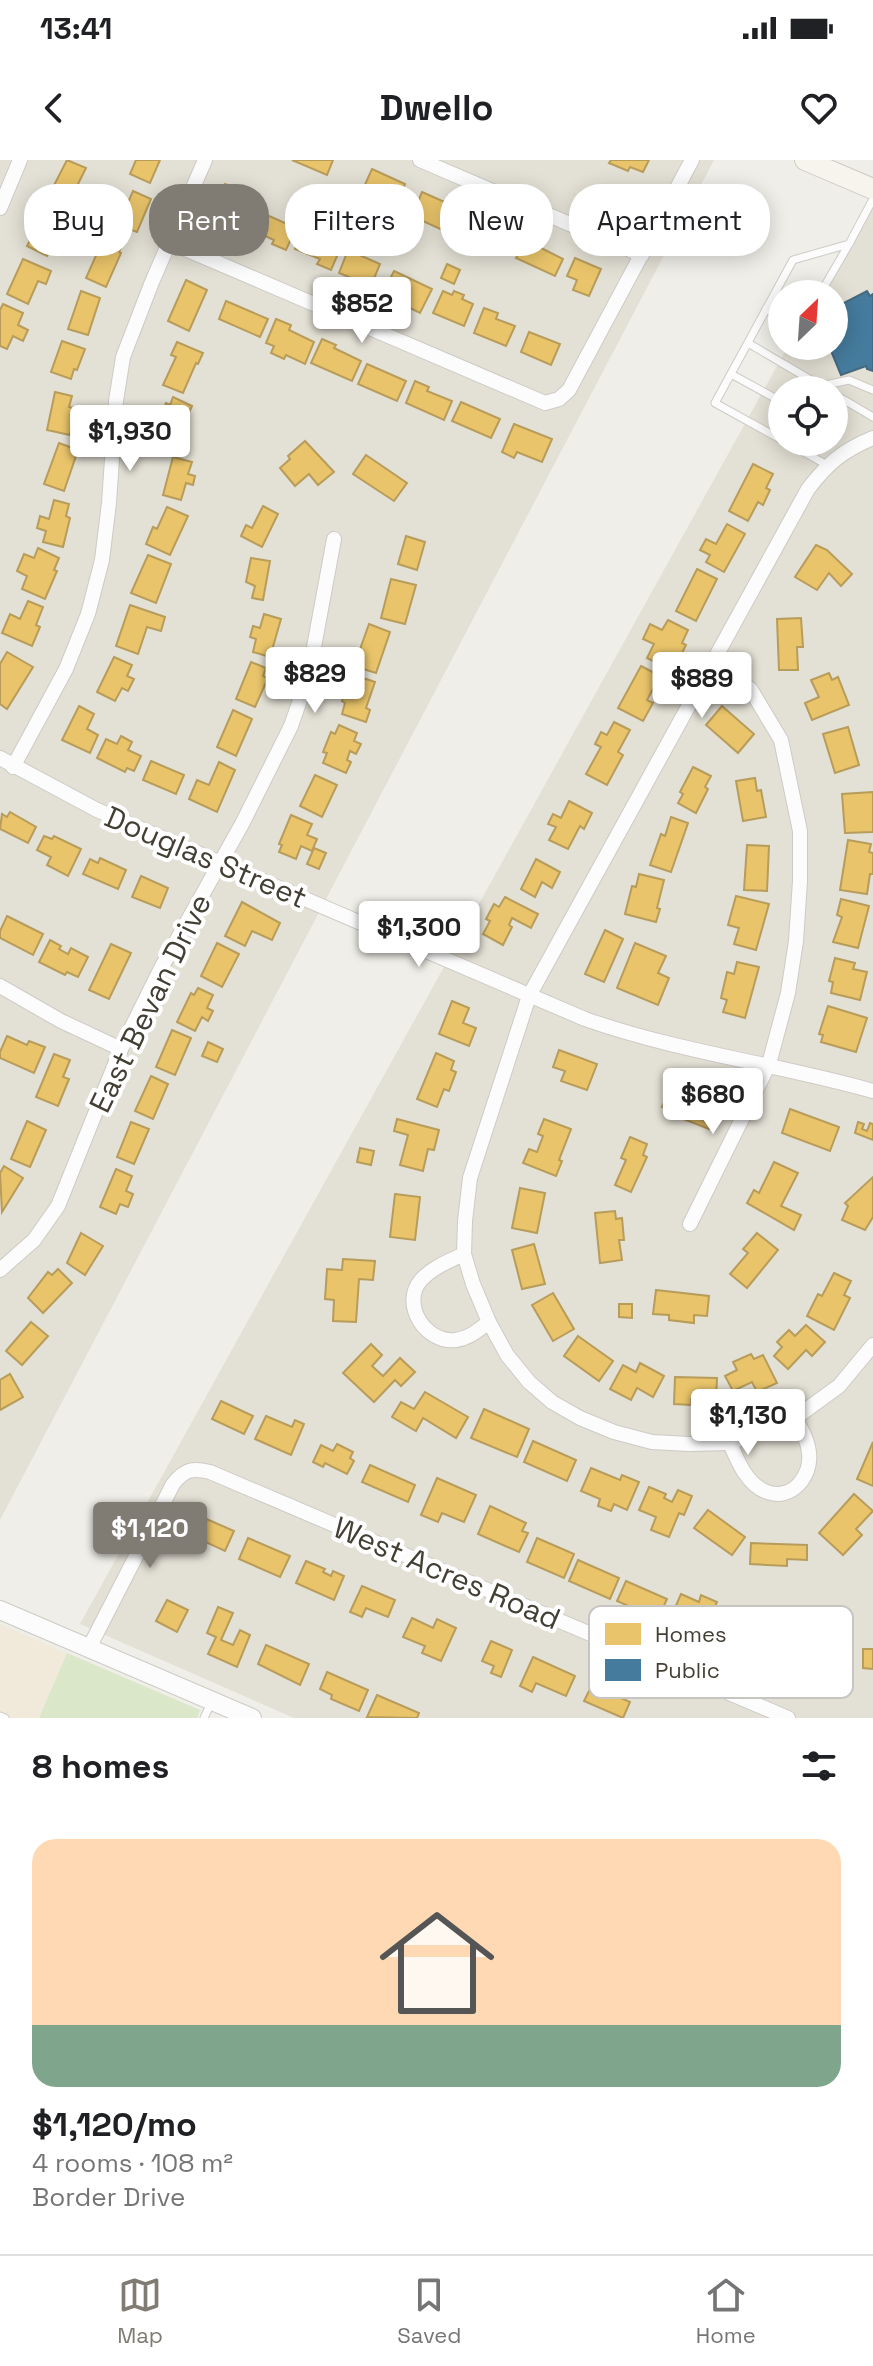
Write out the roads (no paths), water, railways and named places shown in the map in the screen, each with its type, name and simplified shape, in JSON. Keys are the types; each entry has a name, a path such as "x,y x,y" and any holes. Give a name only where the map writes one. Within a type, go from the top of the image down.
{"main road":[{"path":"805,160 873,189"}],"street":[{"path":"0,208 20,160"},
{"path":"194,184 205,160"},
{"path":"420,160 569,224"},
{"path":"679,184 692,160"},
{"path":"13,767 66,669 88,614 102,560 116,401 123,357 163,256"},
{"path":"202,256 545,403 559,399 569,390 641,256"},
{"path":"873,438 850,448 827,465 808,489 529,996 470,1178 464,1254 489,1322 507,1355 529,1382 552,1402 580,1418 614,1432 652,1442 730,1443 795,1418 839,1386 873,1345"},
{"name":"East Bevan Drive","path":"0,1270 34,1240 58,1206 121,1049 165,959 221,863 291,726 309,674 334,539"},
{"path":"690,1224 769,1064 788,993 796,941 800,831 781,740 751,690 728,670 712,662"},
{"name":"Douglas Street","path":"0,758 97,810 529,996 628,1034 769,1064 873,1091"},
{"path":"0,986 61,1021 121,1049"},
{"path":"464,1254 425,1276 418,1283 412,1306 419,1322 434,1335 453,1341 471,1336 489,1322"},
{"path":"730,1443 737,1462 752,1482 767,1492 783,1493 799,1486 810,1456 807,1441 795,1418"},
{"name":"West Acres Road","path":"89,1648 173,1484 183,1472 194,1468 589,1633"},
{"path":"0,1610 89,1648 208,1710 252,1718"},
{"name":"West Acres Road","path":"741,1698 788,1718"}],"lane":[{"path":"828,280 873,199"},
{"path":"768,432 715,403 793,260 849,244"},
{"path":"748,343 804,376"},
{"path":"731,374 768,394"},
{"path":"848,380 873,390"},
{"path":"848,402 873,417"},
{"path":"811,456 827,465"}]}
